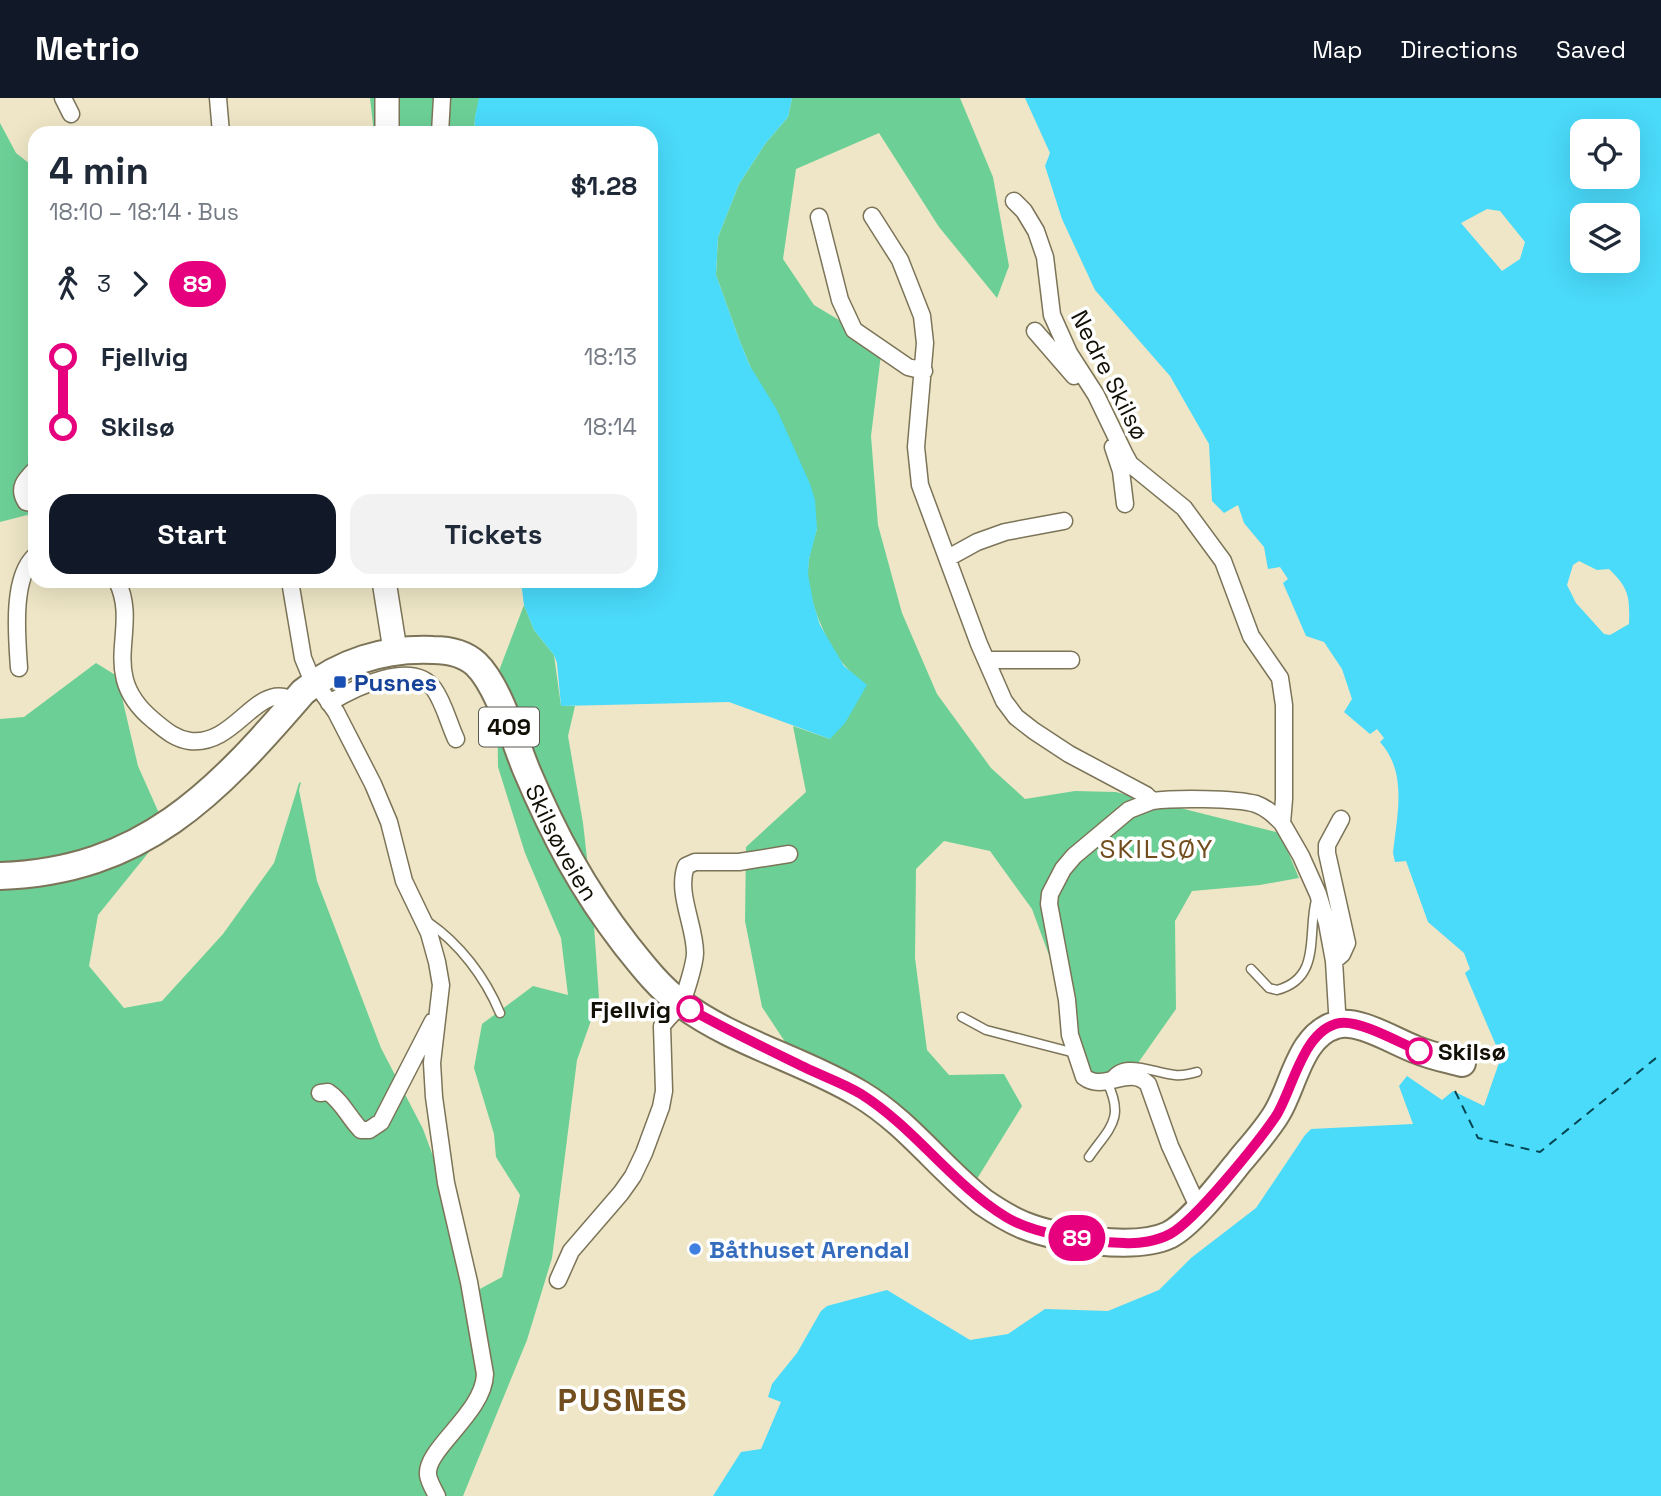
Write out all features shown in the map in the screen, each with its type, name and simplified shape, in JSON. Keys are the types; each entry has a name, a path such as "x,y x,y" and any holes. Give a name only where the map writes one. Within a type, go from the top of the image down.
{"main road":[{"path":"387,98 387,126"},
{"path":"385,588 395,650"},
{"name":"Skilsøveien","path":"0,876 32,875 99,859 162,828 209,792 293,703 322,692 344,667 378,653 395,650 448,650 468,657 480,667 493,688 546,816 578,877 601,913 658,984 681,1003 728,1031 860,1094 894,1118 982,1200 1008,1219 1029,1227 1079,1238 1114,1242 1148,1242 1172,1233 1199,1209 1275,1117 1299,1063 1314,1040 1323,1031 1339,1023"},
{"path":"1339,1023 1355,1024 1419,1051 1462,1063"}],"street":[{"path":"63,98 71,114"},
{"path":"218,98 220,126"},
{"path":"440,126 442,98"},
{"name":"Nedre Skilsø","path":"1014,201 1024,211 1036,231 1045,257 1052,315 1069,354 1096,395 1130,464 1184,508 1223,561 1251,636 1280,678 1284,705 1282,823"},
{"path":"872,216 900,260 918,304 925,344 916,447 917,474 986,660 1004,701 1016,716 1034,731 1069,754 1146,795 1152,802"},
{"path":"819,217 840,299 854,330 908,367 924,372"},
{"path":"1035,331 1072,374 1110,428 1121,471 1125,505"},
{"path":"28,477 24,481 21,494 28,502"},
{"path":"948,558 1005,531 1064,521"},
{"path":"19,668 21,576 28,566"},
{"path":"119,588 124,601 122,673 139,705 178,738 208,741 223,734 270,698 284,696 293,703"},
{"path":"291,588 303,658 373,783 389,822 404,881 429,933 441,985 432,1063 433,1097 446,1184 469,1282 485,1374 476,1403 439,1449 429,1467 428,1476 437,1496"},
{"path":"986,660 1071,660"},
{"name":"Skilsøveien","path":"322,692 350,690 398,676 421,678 434,690 456,739"},
{"path":"1199,1209 1170,1146 1148,1084 1142,1077 1132,1075 1107,1082 1084,1077 1070,1035 1064,977 1049,904 1050,894 1063,869 1074,856 1129,810 1152,802 1168,799 1248,803 1270,810 1282,823 1301,856 1318,894 1334,961 1336,1012 1339,1023"},
{"path":"1334,961 1342,954 1347,943 1327,845 1340,819"},
{"path":"558,1280 571,1251 621,1194 633,1176 661,1107 664,1091 662,1026 681,1003 693,968 695,951 684,889 683,874 686,866 695,863 739,862 789,854"},
{"path":"320,1093 328,1092 337,1099 348,1117 361,1130 374,1128 381,1122 439,1009"}],"lane":[{"path":"1251,969 1269,988 1276,990 1289,984 1304,971 1310,957 1313,914 1318,894"},
{"path":"423,918 453,942 484,981 500,1013"},
{"path":"962,1017 986,1030 1075,1053"},
{"path":"1089,1157 1116,1115 1115,1100 1107,1082 1113,1072 1131,1066 1184,1076 1197,1072"}],"green space":[{"path":"370,98 480,98 474,126 373,126"},
{"path":"792,98 960,98 993,177 1009,266 997,298 939,227 879,133 796,169 783,259 814,305 882,346 871,436 878,525 902,613 937,694 991,768 1025,799 1075,791 1116,792 1280,833 1299,878 1260,885 1192,891 1175,921 1176,1009 1126,1080 1095,1080 1032,909 990,851 944,841 916,869 915,958 927,1050 949,1075 1004,1074 1022,1106 967,1195 877,1121 803,1069 762,1007 745,921 746,847 806,792 793,726 830,739 866,685 839,659 815,608 808,572 817,529 739,339 716,275 718,237 739,184 765,144 788,117"},
{"path":"0,123 16,153 28,162 28,515 0,522"},
{"path":"524,605 534,630 554,655 561,706 575,706 568,736 583,823 599,998 577,1060 552,1258 527,1340 463,1496 0,1496 0,719 24,717 96,663 117,676 138,766 162,820 180,808 153,847 98,915 89,966 124,1008 162,1001 223,934 274,863 301,782 299,790 317,881 381,1048 423,1129 454,1213 478,1290 502,1277 520,1195 496,1157 494,1134 474,1068 482,1024 533,986 568,995 561,938 525,853 498,767 497,676"}],"water":[{"path":"479,98 792,98 788,117 765,144 739,184 718,237 716,275 750,366 777,410 815,500 817,529 808,574 820,625 844,666 867,685 845,723 830,739 729,702 561,706 557,663 554,655 534,630 524,605 522,588 658,588 658,126 474,126"},
{"path":"1025,98 1661,98 1661,1496 713,1496 741,1452 761,1449 781,1402 768,1397 772,1384 797,1353 821,1311 827,1306 887,1290 970,1340 1008,1334 1045,1309 1108,1311 1159,1290 1191,1258 1256,1208 1311,1129 1413,1124 1399,1086 1407,1076 1442,1100 1453,1091 1484,1106 1501,1057 1465,973 1470,969 1464,953 1428,922 1406,861 1395,862 1393,853 1399,795 1394,767 1380,742 1384,738 1377,729 1370,734 1344,712 1352,699 1342,669 1324,642 1306,636 1283,583 1288,579 1280,567 1268,569 1264,547 1244,523 1238,505 1224,513 1212,501 1209,444 1170,376 1095,290 1062,219 1045,166 1050,153","holes":["1487,209 1500,211 1525,242 1520,259 1502,271 1461,223","1579,561 1597,570 1609,569 1616,576 1627,594 1629,624 1610,635 1604,634 1576,603 1567,585 1573,565"]}],"ferry route":[{"path":"1455,1091 1478,1138 1540,1152 1661,1054"}],"bus line":[{"name":"89","path":"690,1009 728,1031 860,1094 894,1118 982,1200 1008,1219 1029,1227 1079,1238 1125,1244 1148,1242 1172,1233 1199,1209 1275,1117 1299,1063 1323,1031 1339,1023 1355,1024 1419,1051"}],"place":[{"name":"Pusnes","path":"340,682"},
{"name":"Fjellvig","path":"690,1009"},
{"name":"Skilsø","path":"1419,1051"},
{"name":"Båthuset Arendal","path":"695,1249"}],"district":[{"name":"SKILSØY","path":"1157,849"},
{"name":"PUSNES","path":"623,1400"}]}
